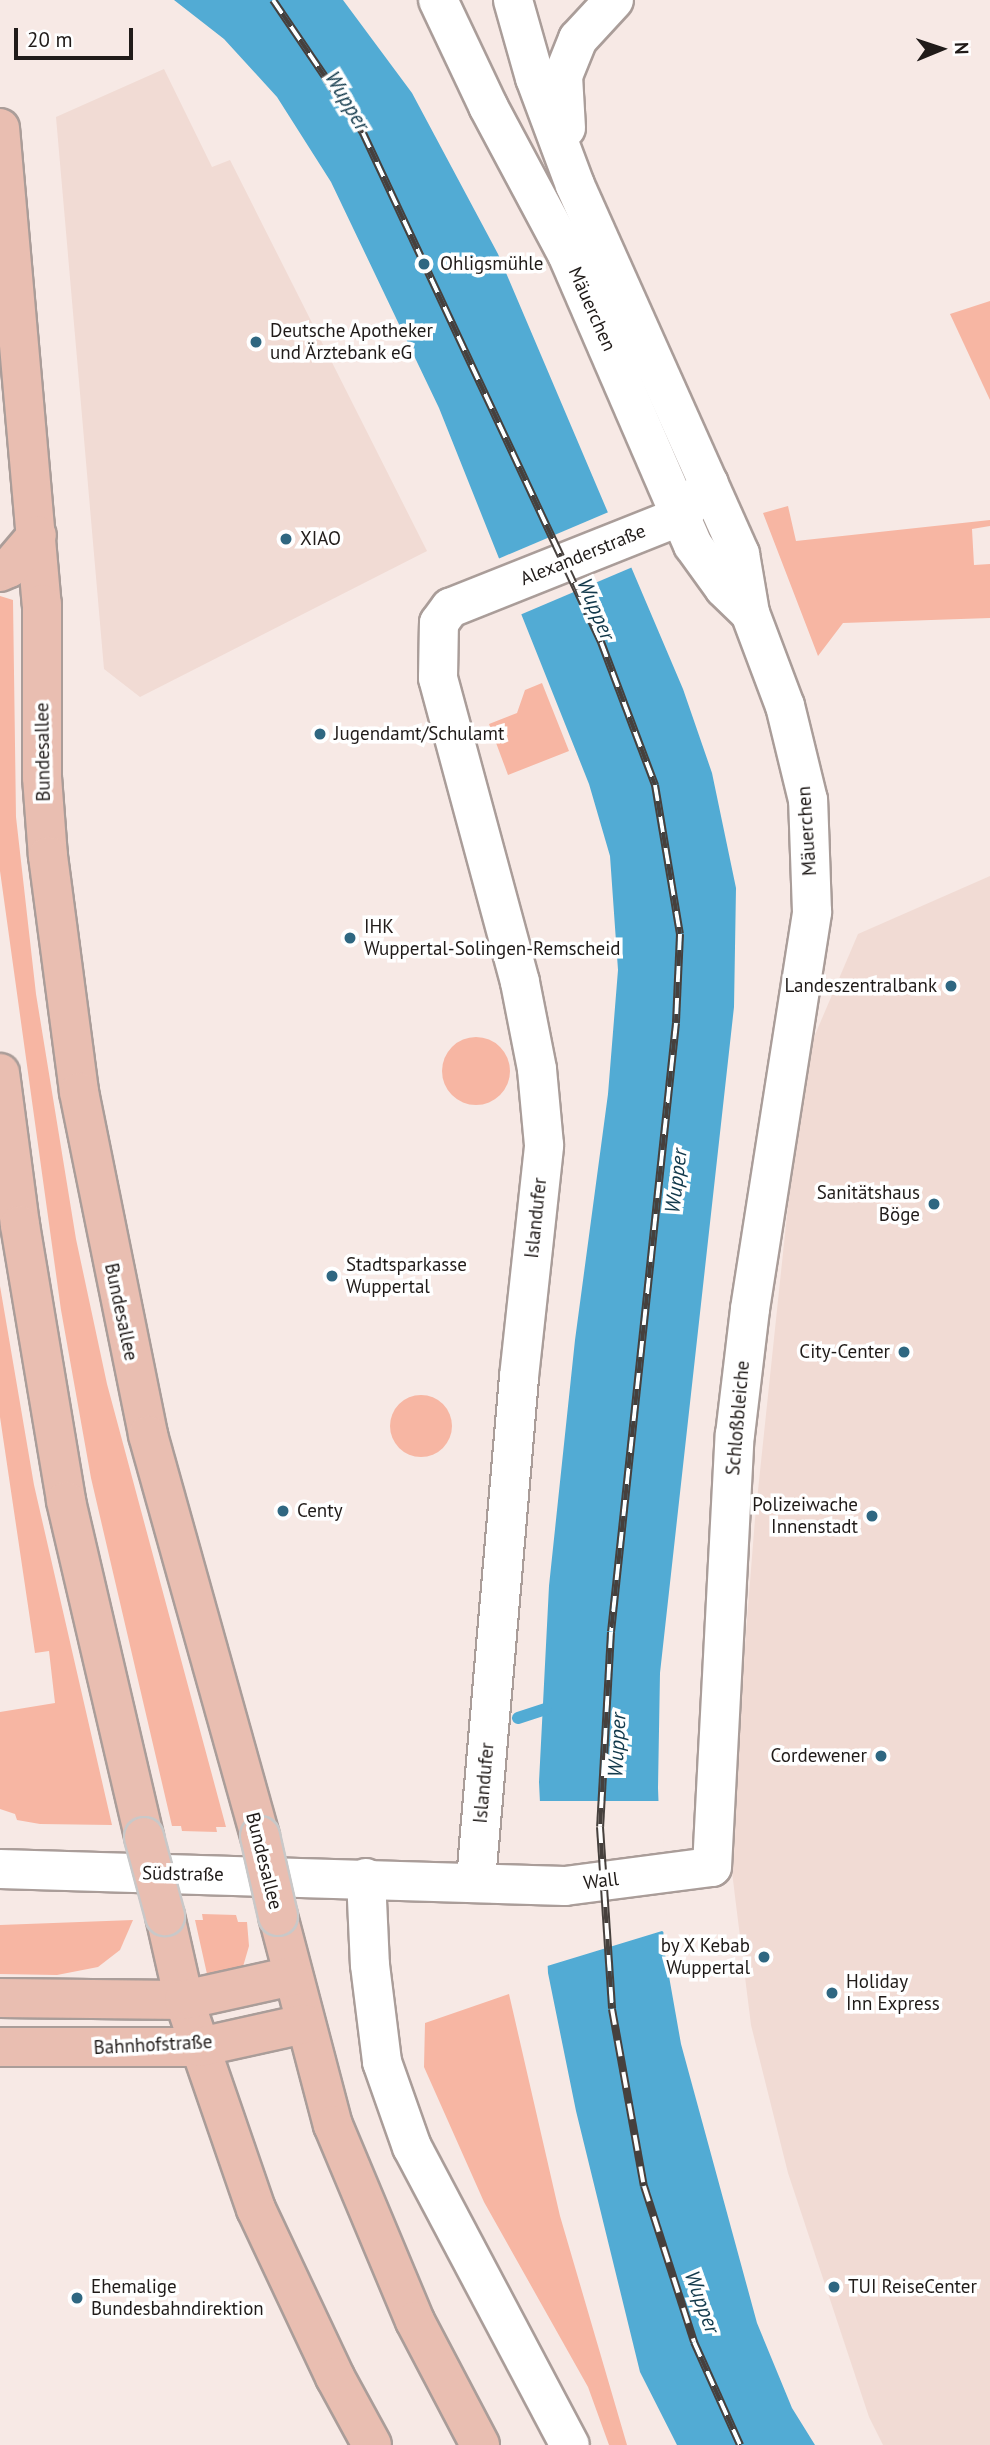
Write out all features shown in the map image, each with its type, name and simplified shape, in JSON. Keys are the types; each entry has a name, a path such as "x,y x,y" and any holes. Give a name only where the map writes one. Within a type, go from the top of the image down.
{"main road":[{"name":"Bundesallee","path":"0,128 37,535 42,777 79,1092 148,1435 260,1836 304,2024 333,2125 415,2321 480,2445"},
{"path":"0,572 9,568 37,535"},
{"path":"0,1073 20,1224 66,1501 184,2000 256,2209 335,2377 373,2445"},
{"path":"0,1998 184,2000 292,1976"},
{"name":"Bahnhofstraße","path":"0,2047 200,2047 304,2024"}],"street":[{"name":"Mäuerchen","path":"438,0 468,65 568,254 681,516 701,556 750,612"},
{"path":"468,65 465,28 470,0"},
{"name":"Mäuerchen","path":"513,0 532,69 575,185 740,554 750,612 785,706 808,800 811,912 801,973"},
{"name":"Mäuerchen","path":"575,185 564,118 563,76 578,39 614,0"},
{"path":"681,516 709,484"},
{"name":"Alexanderstraße","path":"485,594 681,516"},
{"name":"Islandufer","path":"485,594 450,608 439,623 436,653 438,678 520,982 537,1069 544,1145 519,1377 493,1881"},
{"name":"Schloßbleiche","path":"702,1868 735,1435 750,1309 801,973"},
{"name":"Südstraße","path":"0,1868 366,1878"},
{"name":"Wall","path":"493,1881 565,1886 702,1868"},
{"path":"493,1881 366,1878 370,1965 382,2062 412,2147 570,2445"}],"shaded area":[{"path":"164,69 212,167 230,160 427,551 140,697 104,669 56,117"},
{"path":"990,301 990,400 950,314"},
{"path":"788,506 796,541 990,520 990,526 972,529 974,565 990,564 990,618 843,623 818,656 763,513"},
{"path":"0,596 13,600 16,817 36,994 76,1239 107,1384 226,1827 216,1827 217,1832 182,1831 181,1826 172,1826 91,1478 61,1310 0,871"},
{"path":"542,683 569,751 508,775 489,724 517,713 525,690"},
{"path":"990,876 990,2445 883,2445 869,2417 788,2173 751,2025 729,1848 755,1519 803,1063 858,934"},
{"path":"476,1037 489,1040 500,1047 507,1058 510,1071 507,1084 500,1095 489,1102 476,1105 463,1102 452,1095 445,1084 442,1071 445,1058 452,1047 463,1040"},
{"path":"0,1286 34,1485 112,1825 40,1824 17,1820 15,1814 0,1809 0,1712 55,1703 49,1651 35,1653 0,1417"},
{"path":"415,1395 427,1395 443,1404 450,1414 450,1438 443,1448 427,1457 415,1457 404,1452 395,1443 390,1432 390,1420 395,1409 404,1400"},
{"path":"202,1914 236,1915 238,1922 247,1922 249,1946 240,1977 213,1982 207,1974 195,1920 203,1920"},
{"path":"133,1920 120,1950 98,1967 57,1975 0,1974 0,1925"},
{"path":"509,1994 560,2216 627,2445 609,2445 588,2387 484,2202 424,2067 425,2023"}],"water":[{"name":"Wupper","path":"174,0 343,0 412,93 498,254 683,689 712,773 736,888 734,1007 660,1673 658,1788 664,1948 681,2044 757,2323 792,2408 815,2445 677,2445 640,2372 576,2111 548,1973 539,1782 549,1586 575,1340 608,1094 618,970 610,856 589,784 439,408 331,182 277,97 224,39"}],"pier":[{"path":"611,511 634,566 520,615 497,559"},
{"path":"536,1801 662,1801 667,1934 662,1931 544,1967"}],"waterway":[{"path":"518,1718 546,1709"}],"railway":[{"path":"273,0 363,133 601,642 655,785 680,934 676,1023 611,1632 600,1827 612,2009 644,2186 694,2342 740,2445"}],"place":[{"name":"Ohligsmühle","path":"424,264"},
{"name":"Deutsche Apotheker und Ärztebank eG","path":"256,342"},
{"name":"XIAO","path":"286,539"},
{"name":"Jugendamt/Schulamt","path":"320,734"},
{"name":"IHK Wuppertal-Solingen-Remscheid","path":"350,938"},
{"name":"Landeszentralbank","path":"951,986"},
{"name":"Sanitätshaus Böge","path":"934,1204"},
{"name":"Stadtsparkasse Wuppertal","path":"332,1276"},
{"name":"City-Center","path":"904,1352"},
{"name":"Centy","path":"283,1511"},
{"name":"Polizeiwache Innenstadt","path":"872,1516"},
{"name":"Cordewener","path":"881,1756"},
{"name":"by X Kebab Wuppertal","path":"764,1957"},
{"name":"Holiday Inn Express","path":"832,1993"},
{"name":"TUI ReiseCenter","path":"834,2287"},
{"name":"Ehemalige Bundesbahndirektion","path":"77,2298"}]}
